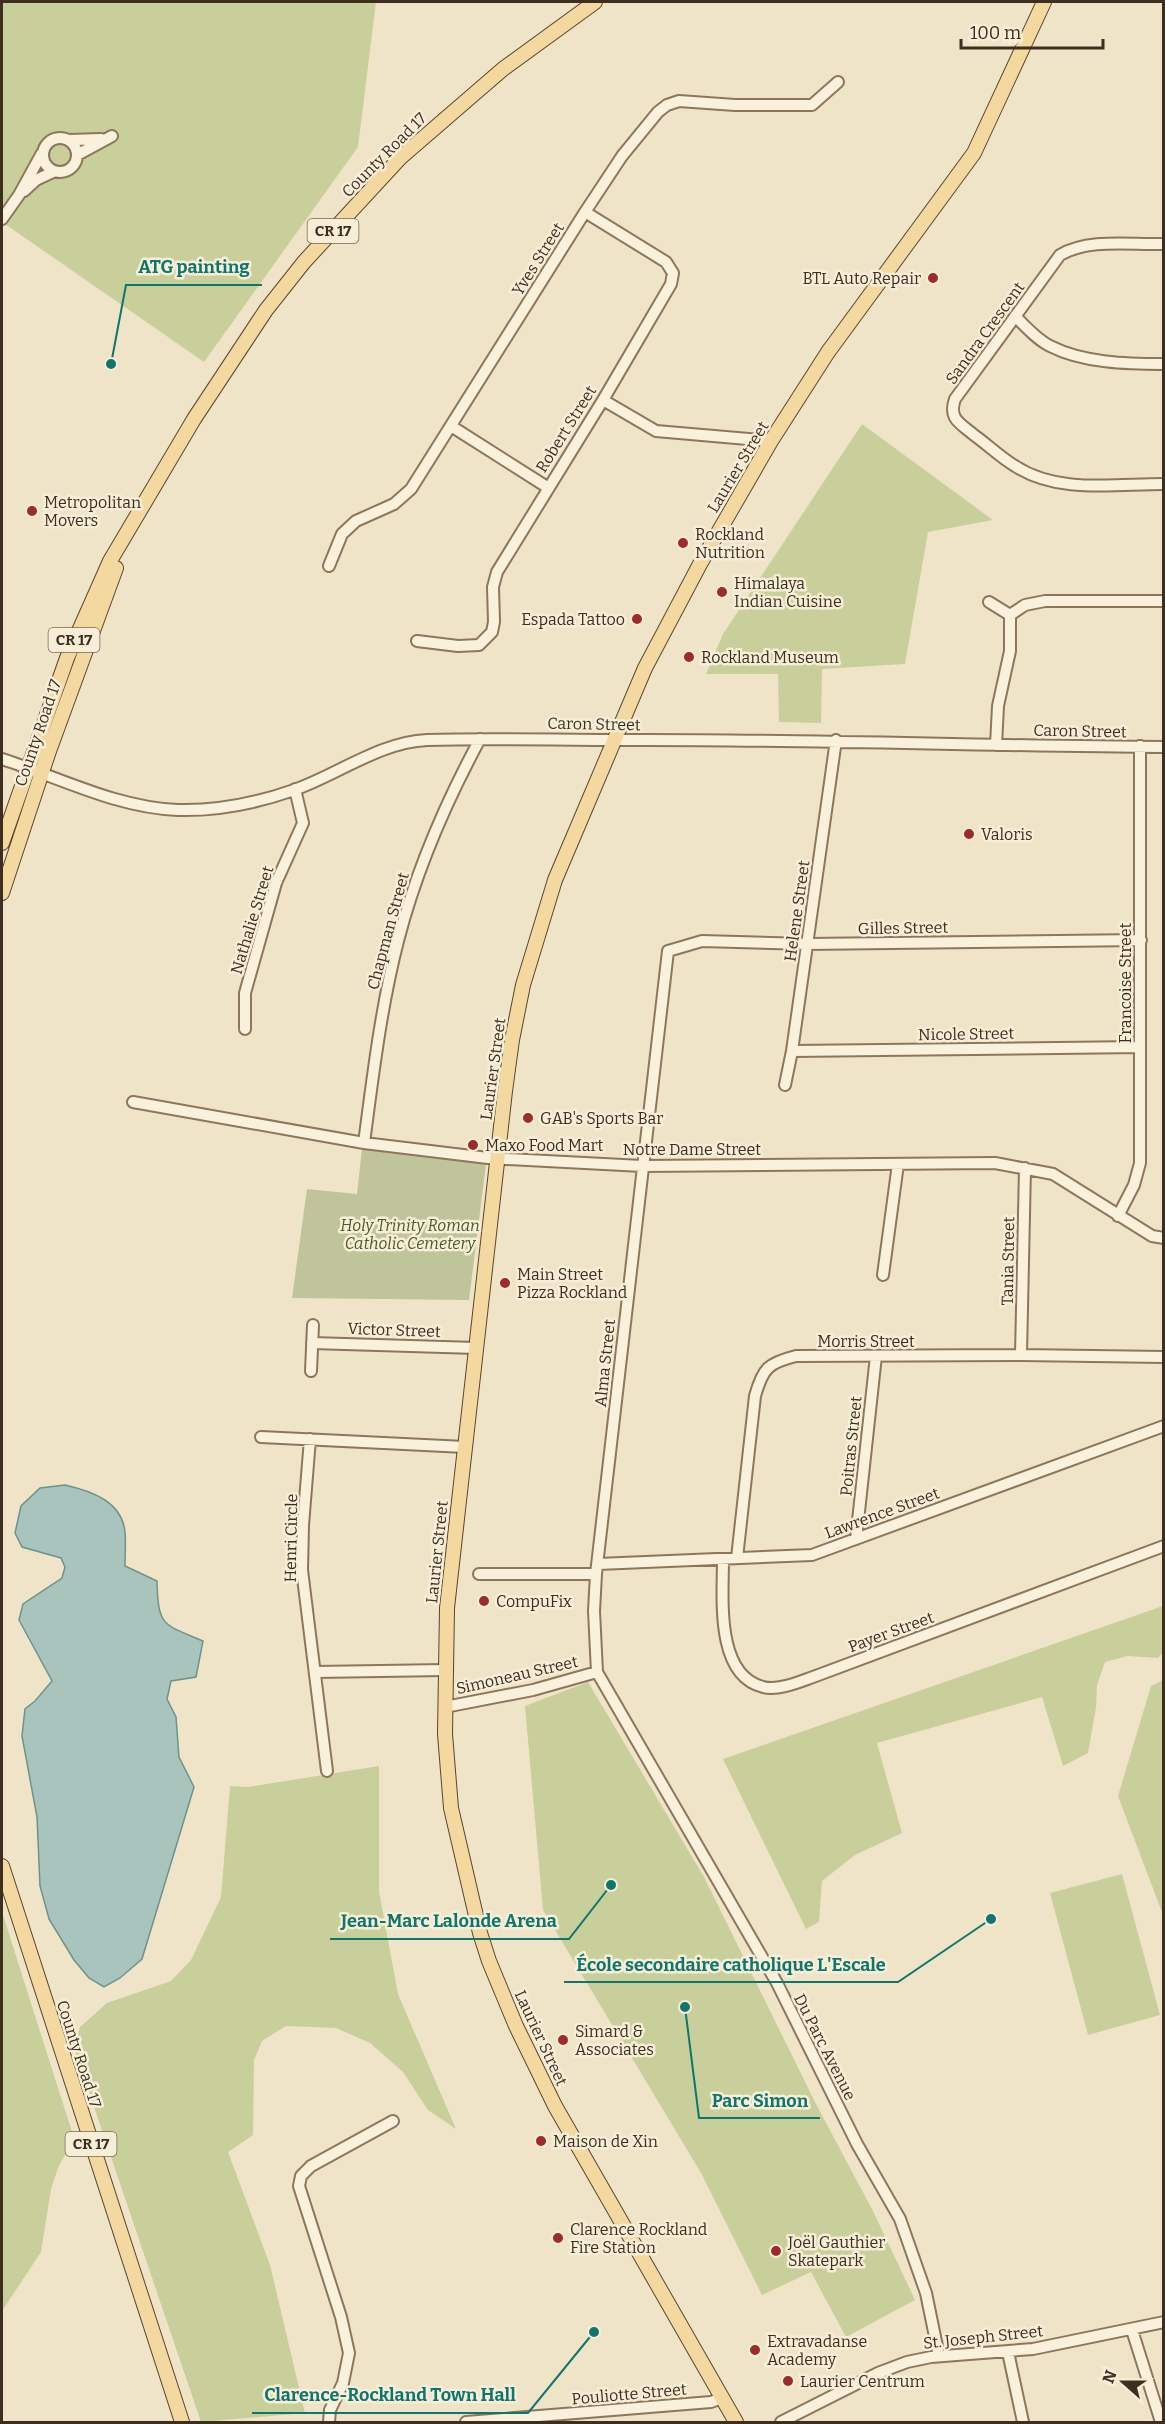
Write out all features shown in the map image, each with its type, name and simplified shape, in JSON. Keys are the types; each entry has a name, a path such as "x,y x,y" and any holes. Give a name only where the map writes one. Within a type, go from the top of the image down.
{"main road":[{"name":"County Road 17","path":"2,843 27,767 88,608 110,561 194,419 266,310 304,262 400,158 503,69 595,2"},
{"name":"Laurier Street","path":"736,2422 555,2106 516,2026 495,1976 472,1903 451,1809 446,1763 445,1707 448,1594 512,1040 523,985 555,880 645,668 700,564 771,441 828,352 974,153 1044,2"},
{"name":"County Road 17","path":"2,893 101,604 136,519"},
{"name":"County Road 17","path":"2,1866 182,2422"}],"street":[{"name":"Yves Street","path":"329,566 342,534 356,521 394,504 411,489 585,212 622,156 658,112 667,105 679,101 735,105 812,105 838,82"},
{"path":"2,219 19,195 47,143 52,139 108,137 77,155"},
{"path":"19,195 36,180 53,172 70,170 74,166 76,149 69,140"},
{"path":"42,153 44,164 53,172"},
{"name":"Robert Street","path":"417,641 479,645 492,632 493,587 497,572 671,284 673,273 666,262 585,212"},
{"name":"Sandra Crescent","path":"1164,244 1086,245 1060,255 955,399 952,409 953,417 1015,466 1060,485 1164,484"},
{"path":"1015,316 1029,331 1049,346 1073,355 1101,361 1164,364"},
{"path":"603,400 656,431 771,441"},
{"path":"451,426 547,487"},
{"path":"1010,615 1025,604 1045,601 1164,601"},
{"path":"989,602 1010,615"},
{"path":"996,745 998,706 1010,651 1010,615"},
{"name":"Caron Street","path":"2,759 119,800 176,810 244,805 295,789 381,752 408,743 424,741 480,739 836,740 1164,747"},
{"name":"Chapman Street","path":"364,1143 379,1031 398,941 420,871 480,739"},
{"name":"Helene Street","path":"785,1085 792,1051 836,740"},
{"name":"Francoise Street","path":"1118,1216 1134,1185 1140,1163 1140,747"},
{"name":"Nathalie Street","path":"245,1029 246,993 276,883 303,823 295,789"},
{"name":"Gilles Street","path":"668,951 702,941 807,944 1141,940"},
{"name":"Alma Street","path":"597,1672 594,1620 597,1569 668,951"},
{"name":"Nicole Street","path":"792,1051 1140,1047"},
{"name":"Notre Dame Street","path":"133,1102 364,1143 497,1158 642,1166 771,1163 995,1163 1053,1174 1152,1236 1164,1238"},
{"path":"883,1275 898,1164"},
{"name":"Tania Street","path":"1021,1355 1025,1168"},
{"path":"311,1371 313,1325"},
{"name":"Victor Street","path":"312,1343 476,1347"},
{"name":"Morris Street","path":"738,1558 755,1396 761,1375 774,1362 796,1356 1164,1357"},
{"name":"Poitras Street","path":"856,1539 876,1356"},
{"name":"Lawrence Street","path":"479,1574 812,1555 1164,1426"},
{"path":"261,1437 465,1447"},
{"name":"Henri Circle","path":"310,1439 302,1570 327,1771"},
{"name":"Payer Street","path":"723,1559 722,1599 726,1641 733,1662 747,1680 765,1688 787,1686 813,1677 1164,1546"},
{"path":"316,1672 445,1670"},
{"name":"Simoneau Street","path":"445,1707 533,1690 597,1672"},
{"name":"Du Parc Avenue","path":"597,1672 777,1983 857,2144 900,2219 926,2293 939,2356"},
{"path":"329,2422 330,2410 343,2383 349,2353 341,2317 299,2186 301,2176 311,2166 393,2121"},
{"name":"St. Joseph Street","path":"781,2422 878,2373 907,2362 939,2356 1008,2352 1132,2330 1164,2322"},
{"path":"1132,2330 1161,2422"},
{"path":"1008,2352 1023,2422"},
{"name":"Pouliotte Street","path":"466,2422 711,2402 722,2398"}],"green space":[{"path":"2,2 376,2 358,147 204,362 2,222"},
{"path":"862,424 993,520 928,532 905,664 822,669 821,723 779,722 778,674 706,674 723,634"},
{"name":"Holy Trinity Roman Catholic Cemetery","path":"362,1149 486,1164 469,1300 292,1298 307,1189 357,1194"},
{"path":"1163,1606 1163,1652 1158,1658 1128,1656 1105,1662 1097,1685 1096,1708 1088,1753 1063,1766 1042,1697 877,1743 902,1833 855,1855 822,1881 819,1922 806,1929 723,1759"},
{"path":"1163,1680 1163,1915 1118,1796 1151,1686"},
{"path":"588,1682 704,1877 816,2104 873,2211 915,2300 846,2337 811,2272 762,2295 701,2173 543,1910 525,1706"},
{"path":"379,1766 379,1891 398,1994 456,2129 428,2110 403,2072 370,2043 336,2028 286,2026 262,2041 254,2060 253,2135 228,2152 270,2265 305,2413 201,2422 74,2048 80,2027 107,2003 171,1981 191,1960 221,1897 230,1786 248,1787"},
{"path":"1122,1874 1160,2015 1088,2035 1050,1893"},
{"path":"2,1912 74,2138 58,2168 51,2189 41,2252 2,2311"}],"water":[{"path":"65,1485 95,1494 112,1505 123,1521 125,1566 157,1581 159,1607 165,1622 203,1641 196,1677 171,1681 167,1699 176,1717 179,1757 194,1787 142,1959 120,1978 104,1987 89,1978 74,1960 49,1919 40,1886 37,1817 22,1736 25,1709 52,1681 19,1620 23,1604 62,1578 65,1567 61,1558 22,1547 15,1533 21,1506 40,1488"}],"place":[{"name":"BTL Auto Repair","path":"933,278"},
{"name":"ATG painting","path":"111,364"},
{"name":"Metropolitan Movers","path":"32,511"},
{"name":"Rockland Nutrition","path":"683,543"},
{"name":"Himalaya Indian Cuisine","path":"722,592"},
{"name":"Espada Tattoo","path":"637,619"},
{"name":"Rockland Museum","path":"689,657"},
{"name":"Valoris","path":"969,834"},
{"name":"GAB's Sports Bar","path":"528,1118"},
{"name":"Maxo Food Mart","path":"473,1145"},
{"name":"Main Street Pizza Rockland","path":"505,1283"},
{"name":"CompuFix","path":"484,1601"},
{"name":"Jean-Marc Lalonde Arena","path":"611,1885"},
{"name":"École secondaire catholique L'Escale","path":"991,1919"},
{"name":"Parc Simon","path":"685,2007"},
{"name":"Simard & Associates","path":"563,2040"},
{"name":"Maison de Xin","path":"541,2141"},
{"name":"Clarence Rockland Fire Station","path":"558,2238"},
{"name":"Joël Gauthier Skatepark","path":"776,2251"},
{"name":"Clarence-Rockland Town Hall","path":"594,2332"},
{"name":"Extravadanse Academy","path":"755,2350"},
{"name":"Laurier Centrum","path":"788,2381"}]}
